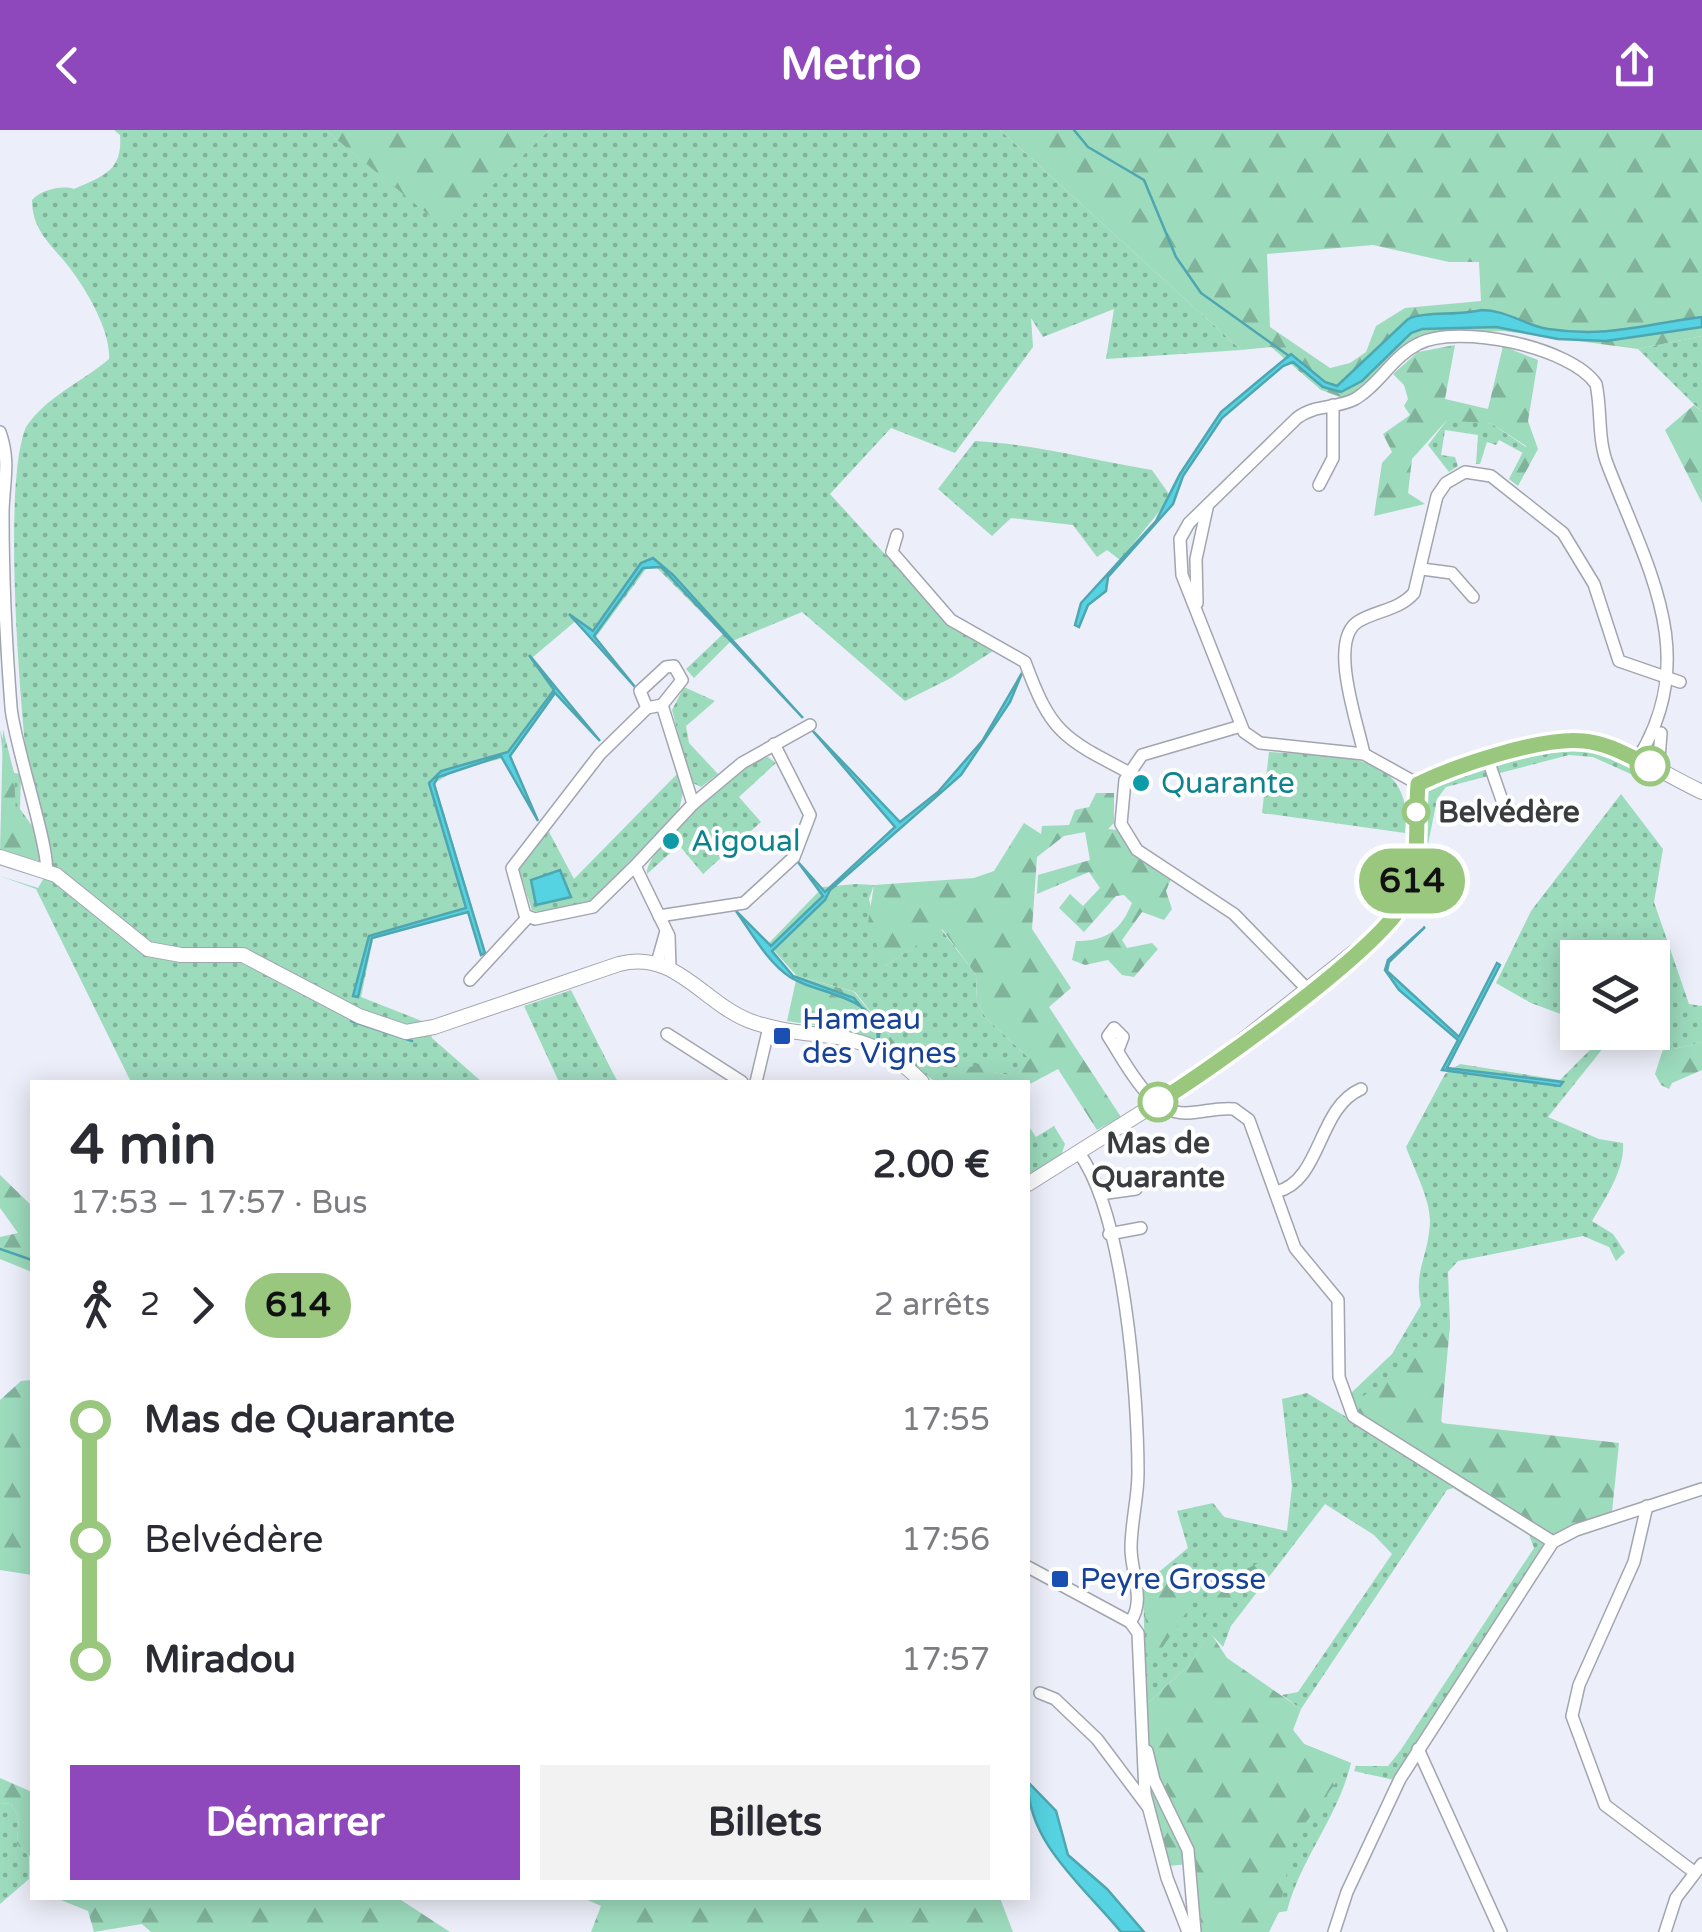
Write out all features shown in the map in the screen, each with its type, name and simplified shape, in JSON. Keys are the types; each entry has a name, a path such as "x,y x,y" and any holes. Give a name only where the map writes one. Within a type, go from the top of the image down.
{"street":[{"path":"1658,771 1662,729 1680,682 1664,579 1608,465 1596,384 1584,371 1502,339 1433,338 1406,351 1354,400 1304,414 1208,504 1196,559 1197,606 1241,726 1260,743 1364,754 1418,784 1488,760 1577,740 1637,760 1658,771 1702,792"},
{"path":"1319,485 1333,458 1333,404"},
{"path":"0,432 8,457 3,511 11,710 37,829 48,854 46,870"},
{"path":"1364,754 1344,656 1346,634 1361,620 1410,598 1422,569 1440,490 1464,472 1484,472 1564,533 1594,584 1619,661 1680,682"},
{"path":"896,535 892,552 951,620 1026,662 1044,713 1056,728 1128,772"},
{"path":"1422,569 1452,573 1473,596"},
{"path":"528,918 513,864 600,754 646,708 662,706 682,680 674,666 666,666 640,691 646,708"},
{"path":"662,706 693,804"},
{"path":"470,980 528,918 593,907 693,804 742,763 810,725"},
{"path":"1241,726 1153,750 1128,772 1120,810 1129,842 1234,914 1308,992"},
{"path":"1637,760 1662,729"},
{"path":"660,916 744,903 794,858 810,816 774,744"},
{"path":"1488,760 1504,806 1520,814 1545,816"},
{"path":"1030,1183 1156,1104 1308,992 1387,926 1403,905 1412,878 1418,784"},
{"path":"0,857 46,870 80,890 133,942 148,949 181,956 243,954 384,1026 414,1032 619,964 663,966 743,1018 769,1026 846,1036 896,1060 920,1080"},
{"path":"635,866 673,952 663,966"},
{"path":"756,1080 769,1026"},
{"path":"667,1034 725,1077"},
{"path":"1118,1050 1156,1104 1184,1113 1220,1108 1240,1111 1261,1144 1295,1248 1338,1300 1339,1377 1353,1416 1553,1542"},
{"path":"1276,1192 1295,1185 1333,1113 1342,1100 1361,1089"},
{"path":"1079,1153 1100,1194 1124,1308 1138,1469 1131,1551 1138,1603 1130,1622"},
{"path":"1100,1194 1136,1188"},
{"path":"1110,1234 1141,1228"},
{"path":"1334,1932 1347,1892 1418,1749 1553,1542 1576,1530 1702,1489"},
{"path":"1648,1506 1634,1562 1579,1685 1572,1720 1605,1805 1698,1868 1676,1898 1665,1932"},
{"path":"1030,1568 1130,1622 1138,1633 1148,1808 1164,1868 1192,1932"},
{"path":"1040,1693 1055,1699 1097,1739 1148,1808"},
{"path":"1142,1734 1154,1780 1188,1850 1192,1932"},
{"path":"1418,1749 1502,1932"},
{"path":"1164,1868 1178,1874 1190,1864"}],"green space":[{"path":"114,130 325,130 447,229 549,130 1000,130 1241,350 1106,359 1114,309 1043,337 1031,318 1033,347 955,453 891,428 830,494 892,562 993,651 905,701 802,612 730,642 694,678 686,669 723,634 651,562 596,637 578,619 533,657 558,689 511,756 454,771 435,783 473,910 373,939 361,997 427,1023 432,1038 480,1080 130,1080 36,889 0,876 38,888 45,876 42,859 15,856 0,730 14,773 21,774 20,809 35,830 16,622 18,459 26,427 34,416 109,359 106,336 96,311 76,276 39,229 32,200 52,189 74,189 109,171 118,157 120,135"},
{"path":"325,130 549,130 447,230"},
{"path":"1000,130 1702,130 1702,336 1638,349 1503,331 1421,335 1346,399 1321,390 1271,347 1241,350","holes":["1373,245 1449,262 1479,262 1481,301 1405,308 1376,326 1366,352 1350,363 1330,368 1270,327 1267,254"]},
{"path":"1702,336 1702,412 1638,349"},
{"path":"1455,345 1445,399 1488,409 1503,346 1538,360 1528,421 1538,449 1518,486 1509,479 1526,446 1492,424 1447,420 1412,459 1408,493 1425,504 1374,516 1382,463 1392,452 1383,434 1410,415 1404,406 1408,399 1404,385 1393,374 1418,352"},
{"path":"1694,405 1702,412 1702,503 1665,430"},
{"path":"1447,420 1492,424 1526,447 1523,453 1499,440 1496,445 1487,442 1480,464 1476,464 1478,435 1445,430 1441,455 1455,457 1458,466 1449,472 1428,445"},
{"path":"975,441 1152,470 1171,497 1120,560 1107,550 1097,557 1073,525 1011,518 992,536 938,489"},
{"path":"684,687 715,701 686,726 689,743 718,774 701,787 691,782 672,710"},
{"path":"3,729 14,773 16,814 29,831 35,830 39,861 0,852"},
{"path":"1559,745 1598,747 1643,767 1633,775 1593,757 1569,755 1446,787 1437,799 1420,885 1416,883 1420,821 1428,791 1469,768"},
{"path":"1269,752 1342,757 1383,771 1397,785 1405,805 1405,833 1262,813"},
{"path":"768,757 776,763 739,797 761,822 703,874 679,845 647,874 650,862 677,827 717,789"},
{"path":"678,773 683,793 679,810 591,902 543,913 532,910 519,870 548,830 574,879"},
{"path":"1096,793 1114,793 1114,823 1108,829 1117,830 1131,852 1171,879 1166,891 1172,909 1164,920 1142,912 1122,940 1127,948 1152,943 1158,949 1134,977 1122,975 1108,960 1085,965 1072,960 1076,941 1096,939 1111,932 1123,921 1132,903 1124,895 1116,896 1084,932 1059,908 1070,894 1083,906 1100,888 1089,872 1037,894 1038,875 1090,860 1085,832 1064,836 1037,857 1032,929 1071,988 1049,1007 1121,1117 1097,1130 1058,1069 1030,1084 1030,1080 941,1080 998,1055 1004,1058 994,1072 1008,1075 1030,1059 986,1018 977,1002 976,975 942,929 885,966 868,923 874,885 974,878 994,871 1024,823 1041,834 1042,826 1069,825 1075,810 1089,807"},
{"path":"1621,794 1663,849 1654,902 1667,940 1560,940 1560,1014 1496,983 1531,911"},
{"path":"874,885 869,899 885,966 941,929 976,975 977,1002 986,1018 1031,1060 1008,1075 993,1072 933,1080 911,1062 855,992 797,976 768,944 823,887"},
{"path":"1670,949 1689,1004 1702,1006 1702,1042 1670,1048"},
{"path":"797,976 854,992 911,1062 845,1030 787,1021"},
{"path":"571,990 617,1080 558,1080 524,1006"},
{"path":"1702,1042 1702,1070 1672,1083 1669,1089 1661,1085 1655,1074 1663,1050 1670,1050 1670,1046 1674,1049"},
{"path":"1590,1050 1602,1050 1548,1117 1599,1139 1623,1143 1617,1173 1592,1221 1613,1234 1625,1252 1616,1261 1609,1247 1583,1236 1458,1261 1448,1272 1450,1325 1438,1418 1445,1425 1356,1413 1350,1394 1392,1354 1421,1305 1419,1282 1430,1221 1425,1194 1406,1147 1445,1074 1460,1064 1560,1080"},
{"path":"1054,1126 1065,1144 1060,1159 1030,1174 1030,1128 1036,1137"},
{"path":"0,1175 30,1204 30,1271 0,1259 0,1237 18,1233 0,1208"},
{"path":"1450,1325 1441,1423 1619,1443 1612,1512 1552,1535 1356,1413 1356,1401 1401,1370"},
{"path":"30,1380 30,1575 0,1570 0,1400 21,1381"},
{"path":"1307,1393 1544,1538 1546,1546 1394,1780 1354,1771 1356,1766 1388,1766 1534,1548 1529,1535 1453,1488 1447,1490 1301,1709 1282,1695 1298,1692 1392,1554 1374,1535 1325,1504 1231,1626 1223,1647 1210,1633 1190,1664 1146,1705 1143,1585 1188,1548 1177,1511 1213,1503 1224,1517 1287,1531 1292,1486 1282,1399"},
{"path":"1270,1560 1218,1619 1204,1620 1230,1582 1249,1568"},
{"path":"1167,1571 1194,1581 1188,1610 1149,1667 1143,1585"},
{"path":"1210,1632 1227,1658 1301,1709 1293,1730 1304,1744 1351,1763 1294,1838 1279,1912 1269,1932 1195,1932 1189,1864 1168,1866 1157,1817 1141,1793 1146,1705 1190,1664"},
{"path":"1293,1730 1304,1744 1351,1763 1287,1911 1247,1918"},
{"path":"0,1778 30,1791 29,1856 17,1844 19,1817 11,1804 0,1803"},
{"path":"0,1803 11,1804 19,1817 17,1844 29,1856 29,1879 0,1904"},
{"path":"61,1900 401,1900 450,1932 151,1932 142,1924 94,1932 88,1911"},
{"path":"588,1900 1001,1900 1013,1932 591,1932 601,1906"}],"water":[{"path":"1481,310 1499,312 1539,327 1570,331 1608,331 1702,317 1702,327 1606,341 1558,339 1496,327 1422,329 1411,333 1362,381 1341,392 1323,387 1293,362 1283,366 1222,418 1183,476 1173,504 1108,577 1106,591 1088,605 1079,627 1075,625 1081,603 1156,521 1180,474 1221,412 1291,354 1325,382 1337,386 1408,319"},
{"path":"653,558 803,718 661,567 643,568 594,636 635,687 569,614 593,631 641,563"},
{"path":"529,655 600,741 555,693 510,756 538,821 501,756 438,777 434,784 485,953 481,955 468,912 372,938 358,997 353,996 369,936 466,908 429,783 441,771 508,752 554,690"},
{"path":"1022,673 1010,702 961,775 830,890 825,900 772,951 793,976 854,998 863,1009 782,971 736,911 771,946 823,896 798,862 825,892 895,827 812,730 900,822 938,792 983,740"},
{"path":"560,870 571,897 536,905 531,880"},
{"path":"1425,927 1389,962 1387,971 1459,1037 1497,963 1500,965 1447,1068 1563,1082 1560,1086 1442,1070 1458,1040 1399,990 1385,970 1388,960"},
{"path":"1030,1784 1056,1811 1068,1855 1107,1889 1144,1932 1121,1932 1060,1863 1030,1804"}],"waterway":[{"path":"1074,130 1088,147 1144,180 1176,257 1201,293 1289,356"},
{"path":"351,1021 412,1041"},
{"path":"0,1249 30,1259"}],"bus line":[{"name":"614","path":"1158,1102 1325,979 1392,920 1411,884 1418,784 1488,760 1577,740 1606,746 1650,766"}],"place":[{"name":"Quarante","path":"1141,783"},
{"name":"Belvédère","path":"1416,812"},
{"name":"Aigoual","path":"671,841"},
{"name":"Hameau des Vignes","path":"782,1036"},
{"name":"Mas de Quarante","path":"1158,1102"},
{"name":"Peyre Grosse","path":"1060,1579"}]}
